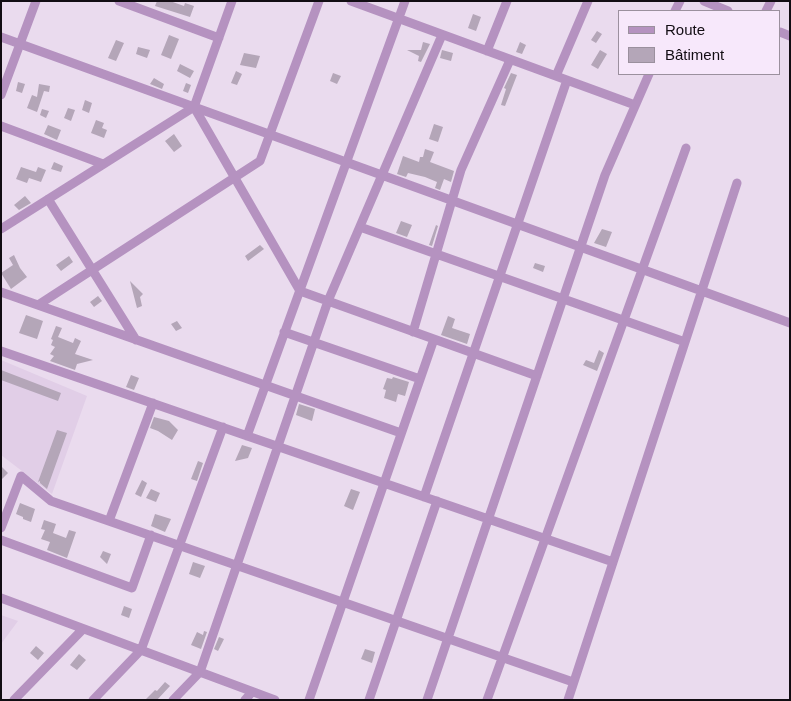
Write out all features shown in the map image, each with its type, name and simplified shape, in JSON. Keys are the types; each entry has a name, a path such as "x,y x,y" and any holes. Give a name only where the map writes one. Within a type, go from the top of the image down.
{"street":[{"path":"1,95 36,1"},
{"path":"119,1 219,38"},
{"path":"1,229 194,107 232,1"},
{"path":"38,305 260,161 320,1"},
{"path":"350,1 635,105"},
{"path":"247,436 405,1"},
{"path":"487,51 507,1"},
{"path":"556,76 588,1"},
{"path":"704,1 726,10"},
{"path":"173,700 200,672 328,301 442,35"},
{"path":"1,37 790,323"},
{"path":"414,332 461,170 510,60"},
{"path":"427,700 605,176 649,75"},
{"path":"424,497 567,80"},
{"path":"194,107 300,291 537,376"},
{"path":"1,126 103,164"},
{"path":"488,700 686,148"},
{"path":"568,700 737,183"},
{"path":"48,199 136,340"},
{"path":"360,227 685,342"},
{"path":"2,295 38,305 401,433"},
{"path":"284,332 420,379"},
{"path":"309,700 434,339"},
{"path":"1,351 613,562"},
{"path":"109,521 152,403"},
{"path":"92,700 141,650 223,427"},
{"path":"2,525 21,476 51,501 573,682"},
{"path":"368,700 437,502"},
{"path":"1,540 132,588 151,535"},
{"path":"1,598 275,700"},
{"path":"17,699 83,628"},
{"path":"244,700 252,692"}],"shaded area":[{"path":"1,360 87,396 52,494 1,455"},
{"path":"1,615 18,621 1,644"}],"building":[{"path":"157,1 170,1 184,6 185,3 194,6 190,17 155,6"},
{"path":"473,14 481,17 476,31 468,28"},
{"path":"597,31 602,34 596,43 591,40"},
{"path":"169,35 179,39 171,59 161,55"},
{"path":"116,40 124,43 116,61 108,58"},
{"path":"423,42 430,44 421,62 418,61 419,56 407,50 421,50"},
{"path":"520,42 526,45 522,54 516,52"},
{"path":"138,47 150,50 147,58 136,54"},
{"path":"442,50 453,53 451,61 440,58"},
{"path":"600,50 607,54 598,69 591,65"},
{"path":"244,53 260,56 256,68 240,65"},
{"path":"180,64 194,71 190,78 177,71"},
{"path":"236,71 242,74 237,85 231,83"},
{"path":"333,73 341,76 337,84 330,81"},
{"path":"511,73 517,75 505,106 501,105 506,89 504,88"},
{"path":"154,78 164,84 162,89 150,84"},
{"path":"18,82 25,84 22,93 16,91"},
{"path":"186,83 191,85 188,93 183,91"},
{"path":"39,84 50,86 49,92 44,91 37,112 27,108 32,95 37,97"},
{"path":"85,100 92,103 89,113 82,110"},
{"path":"68,108 75,110 71,121 64,118"},
{"path":"42,109 49,111 46,118 40,115"},
{"path":"96,120 104,123 102,128 107,130 104,138 91,133"},
{"path":"434,124 443,127 438,142 429,139"},
{"path":"48,125 61,130 57,140 44,134"},
{"path":"174,134 182,146 174,152 165,141"},
{"path":"425,149 434,152 430,162 454,171 451,182 444,179 440,190 435,188 437,182 425,177 408,173 406,177 397,174 403,156 419,162 420,157 423,157"},
{"path":"54,162 63,166 61,172 51,169"},
{"path":"21,167 36,172 38,167 46,170 41,182 29,178 27,183 16,179"},
{"path":"25,196 31,203 19,210 14,205"},
{"path":"401,221 412,225 407,237 396,233"},
{"path":"436,225 438,226 432,246 429,245"},
{"path":"602,229 612,232 606,247 594,243"},
{"path":"260,245 264,249 248,261 245,256"},
{"path":"14,255 27,277 11,289 1,273 13,265 9,258"},
{"path":"69,256 73,262 61,271 56,265"},
{"path":"535,263 545,266 543,272 533,268"},
{"path":"130,281 143,294 140,297 142,306 137,308"},
{"path":"98,296 102,301 94,307 90,302"},
{"path":"26,315 43,321 37,339 19,333"},
{"path":"448,316 455,319 452,328 470,334 467,344 441,335"},
{"path":"177,321 182,328 176,331 171,324"},
{"path":"56,326 62,328 58,337 73,343 75,338 81,341 75,354 93,360 77,364 75,370 50,361 54,356 50,354 55,347 51,345 53,340 51,339"},
{"path":"599,350 604,353 597,371 583,365 586,360 594,363"},
{"path":"1,370 61,393 58,401 1,380"},
{"path":"131,375 139,378 134,390 126,387"},
{"path":"393,377 409,382 405,396 398,394 396,402 384,398 386,390 383,389 387,378 392,379"},
{"path":"299,404 315,409 312,421 296,415"},
{"path":"154,417 169,421 178,430 172,440 150,428"},
{"path":"57,430 67,433 47,489 40,481 38,482"},
{"path":"242,445 252,448 248,458 235,461"},
{"path":"198,461 203,463 197,481 191,479"},
{"path":"1,466 8,473 1,480"},
{"path":"142,480 147,483 141,497 135,494"},
{"path":"151,489 160,493 156,502 146,498"},
{"path":"351,489 360,492 353,510 344,506"},
{"path":"20,503 35,509 31,522 16,514"},
{"path":"155,514 171,519 165,532 151,526"},
{"path":"44,520 56,524 53,533 66,538 69,530 76,532 67,558 47,550 50,542 41,539 45,530 41,529"},
{"path":"103,551 111,554 107,564 100,557"},
{"path":"193,562 205,566 200,578 189,574"},
{"path":"124,606 132,609 129,618 121,615"},
{"path":"204,631 207,632 201,649 191,645 197,632 203,635"},
{"path":"219,637 224,639 218,651 214,649"},
{"path":"36,646 44,653 38,660 30,653"},
{"path":"365,649 375,652 372,663 361,659"},
{"path":"79,654 86,660 77,670 70,665"},
{"path":"165,682 170,686 157,700 145,700 155,690 157,691"}]}
